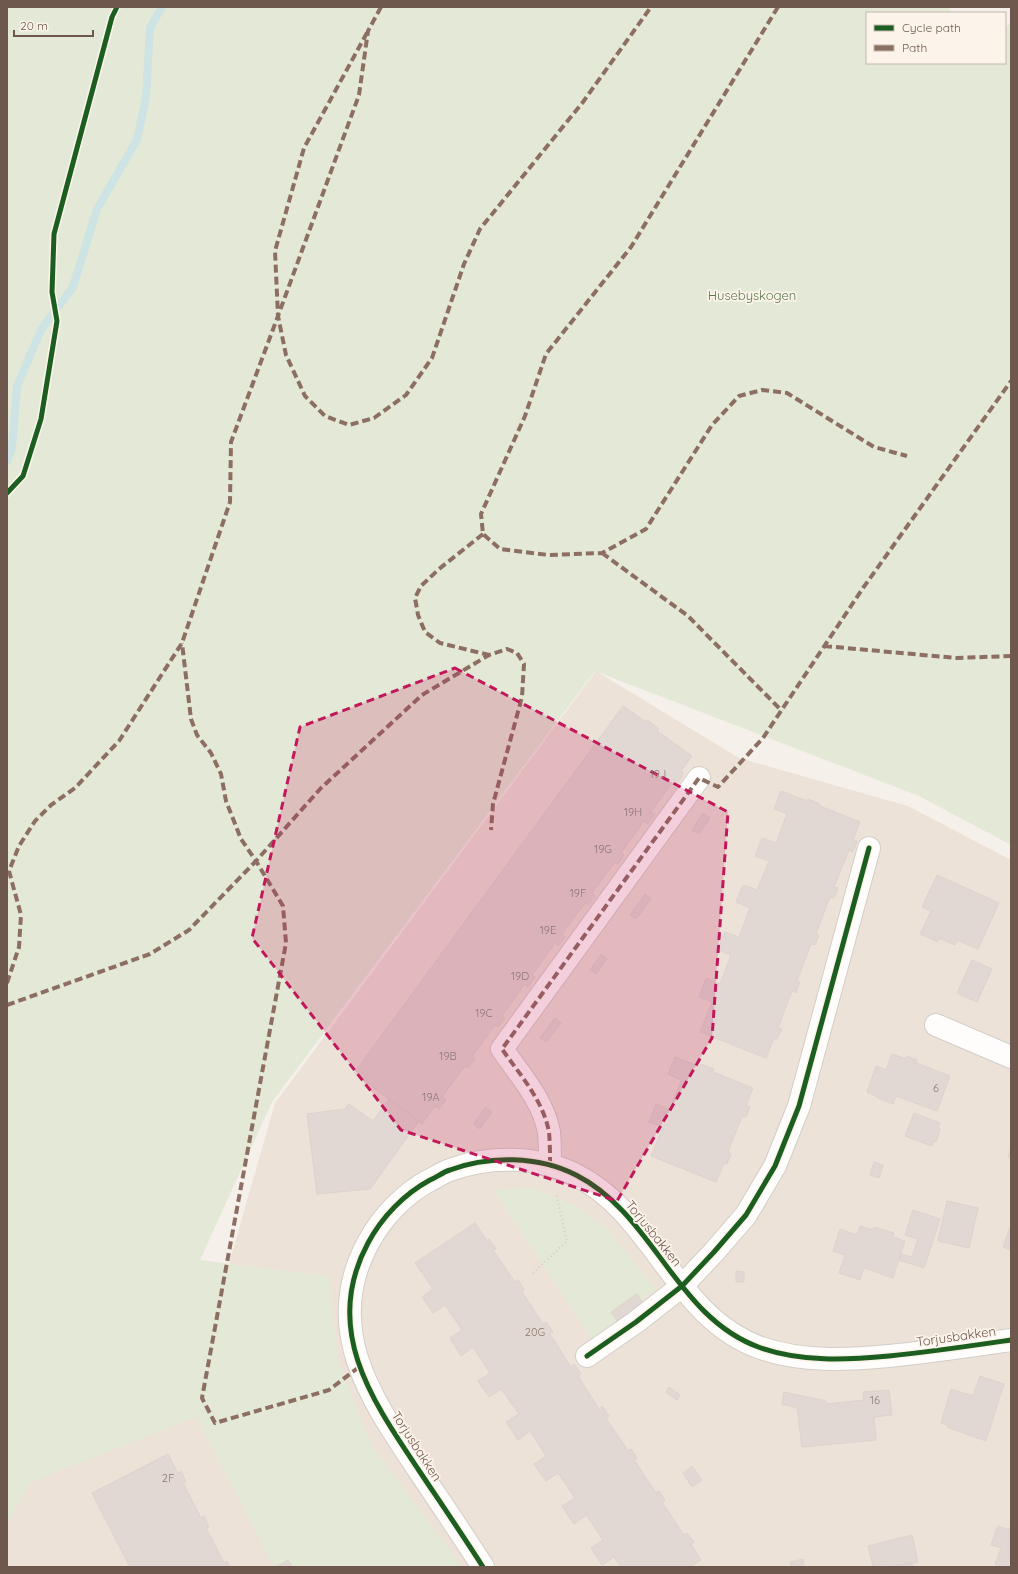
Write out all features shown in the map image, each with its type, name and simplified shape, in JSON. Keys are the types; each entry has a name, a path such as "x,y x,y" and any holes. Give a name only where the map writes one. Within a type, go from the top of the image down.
{"street":[{"path":"550,1165 549,1132 543,1111 534,1094 502,1049 699,778"},
{"path":"587,1356 636,1322 682,1286 746,1215 775,1166 799,1106 869,848"},
{"path":"936,1025 1011,1057"},
{"name":"Torjusbakken","path":"483,1567 400,1443 373,1398 359,1367 354,1348 349,1305 352,1282 360,1258 372,1235 386,1216 404,1198 426,1182 450,1170 498,1160 524,1160 550,1165 574,1174 599,1189 621,1208 700,1308 717,1325 738,1339 762,1348 788,1355 822,1359 852,1359 924,1352 1011,1340"}],"path":[{"path":"533,1273 567,1241 550,1165"}],"highlighted area":[{"path":"455,668 728,812 712,1038 617,1201 401,1130 252,938 300,727"}],"shaded area":[{"path":"596,671 739,758 908,806 1011,860 1011,1567 7,1567 7,1497 226,1274 275,1103"}],"green space":[{"name":"Husebyskogen","path":"7,7 949,7 951,12 866,12 866,64 1006,64 1006,28 1011,21 1011,845 919,796 595,671 272,1102 200,1260 329,1276 338,1361 371,1445 462,1567 274,1567 196,1417 31,1482 7,1524"},
{"path":"530,1187 573,1204 608,1230 656,1289 593,1341 493,1190"}],"building":[{"path":"623,706 646,722 647,720 659,729 657,731 692,756 681,771 684,773 678,783 674,780 651,812 655,814 648,824 644,821 621,853 624,855 618,864 615,862 592,893 595,896 588,905 585,903 562,934 565,937 558,946 555,943 532,975 535,977 528,987 525,984 502,1016 505,1018 498,1027 495,1025 472,1057 475,1059 468,1068 465,1066 442,1097 446,1100 439,1109 435,1106 422,1124 354,1073"},
{"path":"781,791 807,801 808,799 820,804 820,806 860,822 853,840 857,841 853,852 849,850 834,887 838,888 834,898 830,897 816,934 819,935 815,945 811,944 797,981 800,982 796,993 792,991 778,1028 782,1029 777,1039 774,1038 766,1058 700,1032 712,1002 699,997 706,978 720,984 731,955 718,950 725,932 739,937 750,908 736,902 743,885 757,890 769,861 755,856 762,838 776,843 787,814 774,809"},
{"path":"703,813 710,818 699,834 692,830"},
{"path":"937,875 999,903 978,949 957,940 955,945 939,938 938,942 920,934 931,911 922,907"},
{"path":"645,894 651,899 636,919 630,915"},
{"path":"601,954 607,959 596,974 590,970"},
{"path":"972,960 992,969 977,1002 957,993"},
{"path":"555,1018 561,1023 546,1042 540,1038"},
{"path":"892,1054 906,1059 907,1056 917,1060 916,1063 950,1076 937,1111 896,1096 893,1104 867,1092 876,1066 886,1070"},
{"path":"675,1057 700,1067 701,1064 714,1069 713,1072 753,1088 746,1105 750,1107 746,1117 742,1116 728,1152 731,1154 727,1164 724,1163 716,1182 651,1156 663,1127 649,1122 656,1104 670,1110 681,1080 668,1074"},
{"path":"389,1099 419,1121 370,1189 317,1194 307,1114 345,1109 349,1104 373,1121"},
{"path":"486,1107 492,1112 480,1129 473,1124"},
{"path":"914,1113 940,1123 938,1128 940,1129 936,1142 934,1141 932,1146 905,1136"},
{"path":"1011,1148 1011,1158 1008,1157"},
{"path":"874,1162 883,1165 879,1178 870,1175"},
{"path":"947,1201 978,1208 969,1248 938,1241"},
{"path":"913,1210 940,1219 924,1268 899,1260 901,1254 912,1257 918,1239 905,1235"},
{"path":"475,1223 487,1241 489,1239 496,1249 493,1250 515,1282 518,1280 524,1290 522,1292 543,1324 546,1322 553,1332 550,1334 571,1367 574,1364 581,1374 578,1376 599,1409 602,1406 609,1416 606,1418 628,1451 631,1449 637,1458 634,1460 656,1493 659,1491 665,1500 662,1502 684,1535 687,1533 694,1542 691,1544 701,1560 690,1567 621,1567 614,1557 602,1565 591,1548 603,1540 586,1515 574,1524 562,1506 575,1498 558,1473 546,1481 534,1464 546,1456 530,1431 518,1440 506,1422 519,1414 501,1389 489,1397 478,1381 490,1373 473,1347 461,1356 450,1338 462,1330 445,1305 433,1313 422,1297 433,1289 415,1263"},
{"path":"1011,1225 1011,1250 1003,1247"},
{"path":"860,1226 873,1230 874,1227 894,1233 893,1237 905,1241 893,1278 864,1268 860,1280 839,1273 845,1255 833,1251 840,1229 857,1235"},
{"path":"736,1271 744,1272 744,1282 736,1282"},
{"path":"637,1294 643,1303 617,1321 611,1312"},
{"path":"980,1376 1004,1384 986,1441 947,1427 948,1425 941,1423 951,1389 973,1396"},
{"path":"669,1387 680,1395 677,1400 666,1392"},
{"path":"889,1390 892,1415 874,1417 876,1440 802,1447 797,1408 782,1404 784,1392 826,1401 826,1404 864,1400 863,1392"},
{"path":"168,1454 178,1473 181,1471 186,1482 183,1483 201,1518 204,1516 209,1527 206,1528 224,1563 227,1561 230,1567 130,1567 92,1493"},
{"path":"692,1466 702,1480 692,1487 683,1473"},
{"path":"1011,1525 1011,1567 1003,1567 995,1564 1001,1548 991,1545 998,1526 1009,1530"},
{"path":"912,1535 918,1562 891,1567 873,1567 868,1546"},
{"path":"803,1559 804,1567 791,1567 790,1562"},
{"path":"288,1560 292,1567 276,1567"},
{"path":"911,1562 913,1567 891,1567"}],"waterway":[{"path":"7,461 12,448 17,386 41,330 73,287 97,209 137,140 146,97 150,28 162,7"}],"marked path":[{"path":"381,7 368,31 359,95 278,316 286,355 305,396 325,416 349,425 374,418 406,395 432,358 464,264 480,229 583,102 651,7"},
{"path":"778,7 631,247 546,354 525,416 481,514 483,534 500,549 549,555 602,553 646,529 712,425 739,396 762,390 787,393 874,447 907,456"},
{"path":"7,983 19,947 21,915 9,871 19,846 35,821 51,805 75,788 119,741 182,643 230,502 231,442 278,316 275,251 304,148 368,31"},
{"path":"550,1165 549,1132 542,1109 530,1088 502,1049 699,778 718,787 763,738 863,588 1011,381"},
{"path":"483,534 439,569 421,586 415,598 418,615 425,632 440,643 489,655"},
{"path":"602,553 688,616 782,711"},
{"path":"7,1005 150,954 189,930 256,861 241,839 226,801 221,774 211,753 197,735 191,719 182,643"},
{"path":"824,646 956,658 1011,656"},
{"path":"359,1367 329,1390 215,1423 202,1398 286,943 283,906 256,861 321,788 422,695 489,655 507,649 517,653 524,664 522,697 493,804 491,830"}],"cycle path":[{"path":"7,493 23,476 41,419 57,321 52,292 54,234 112,17 117,7"},
{"path":"587,1356 636,1322 682,1286 746,1215 775,1166 799,1106 869,848"},
{"path":"483,1567 400,1443 384,1416 369,1389 358,1362 351,1333 350,1304 355,1274 368,1243 380,1224 394,1207 411,1192 447,1171 481,1162 514,1160 546,1164 576,1175 603,1193 626,1215 647,1239 686,1291 707,1314 732,1334 761,1348 777,1353 808,1358 840,1359 920,1353 1011,1340"}]}
